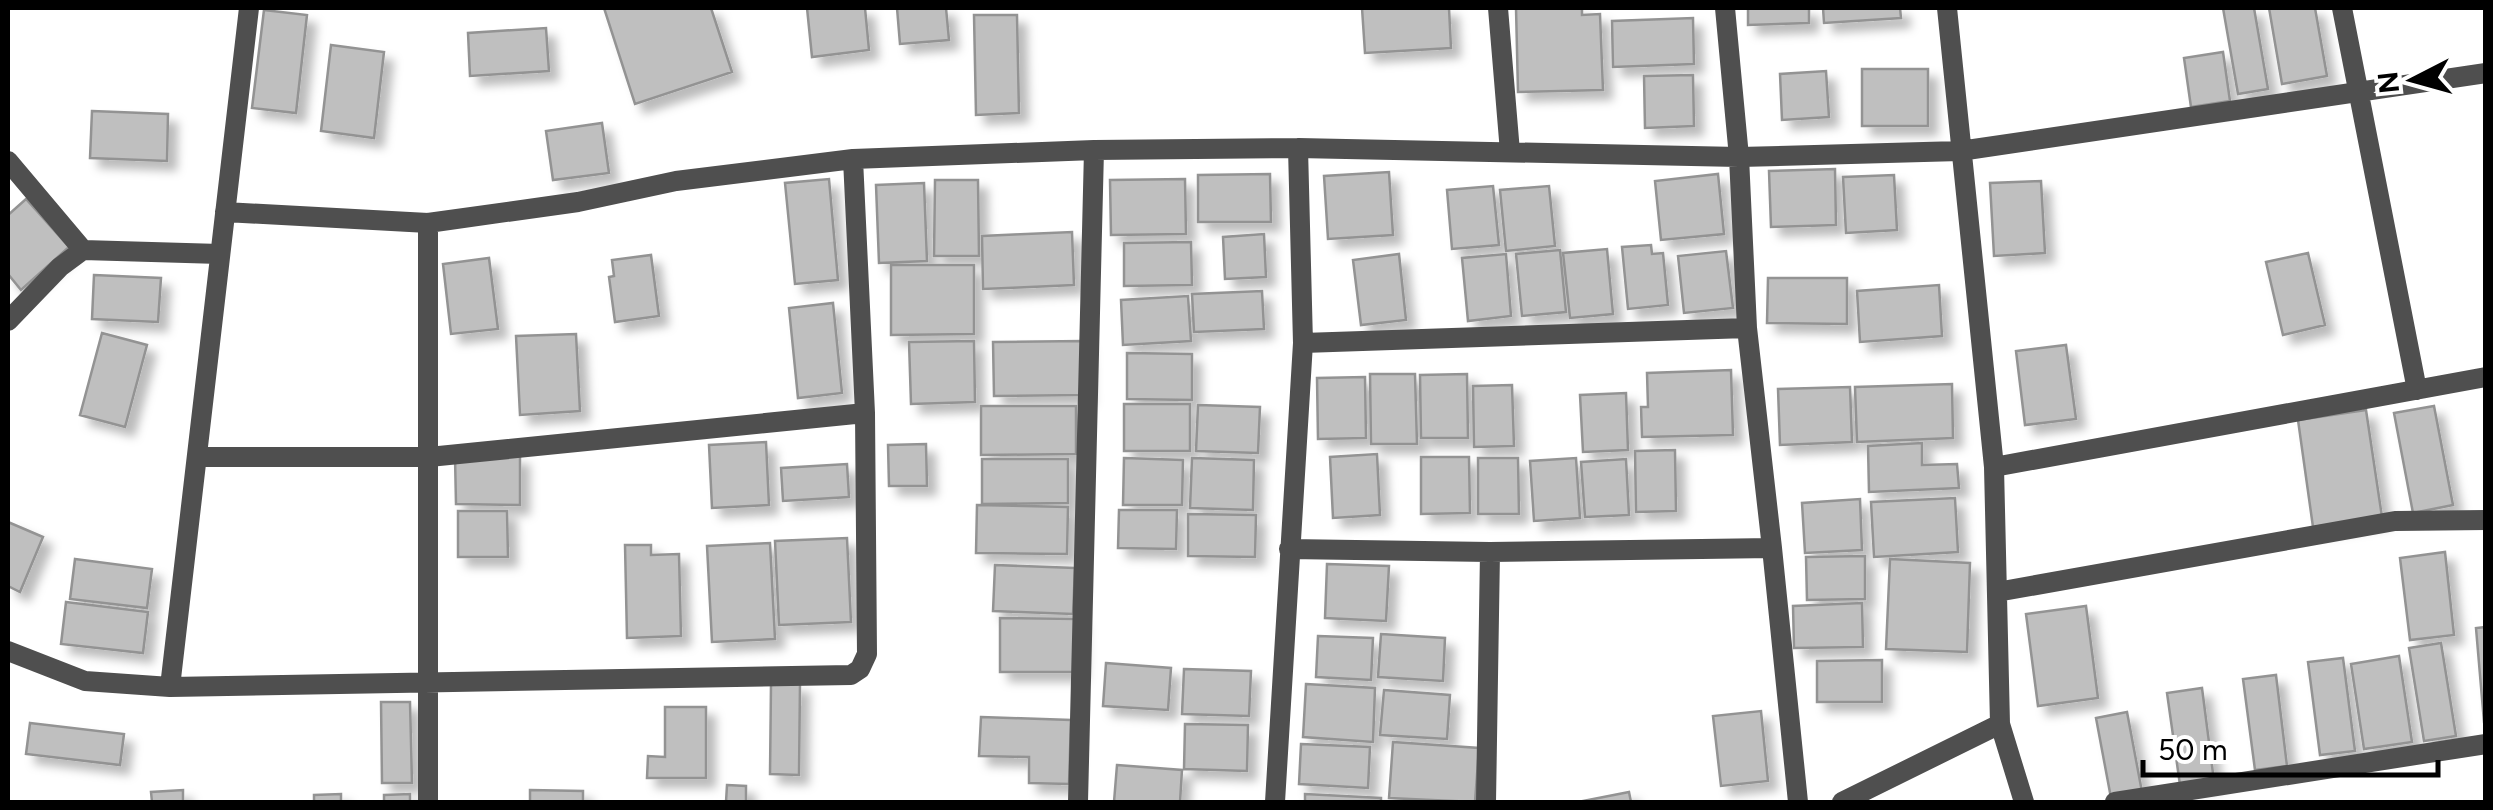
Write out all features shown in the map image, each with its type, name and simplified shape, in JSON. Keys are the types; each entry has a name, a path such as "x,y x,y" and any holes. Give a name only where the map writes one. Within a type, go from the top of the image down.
{"street":[{"path":"170,687 249,8"},
{"path":"1498,8 1510,152"},
{"path":"1725,8 1739,157 1747,328 1798,802"},
{"path":"1948,8 1994,468 2000,724 2024,802"},
{"path":"2342,8 2362,94 2417,390"},
{"path":"225,212 428,223 578,202 676,181 853,159 1094,150 1298,148 1739,157 1960,151 2486,73"},
{"path":"1275,802 1303,343 1298,148"},
{"path":"1078,802 1094,150"},
{"path":"8,651 86,682 170,687 850,675 867,654 866,413 853,159"},
{"path":"8,161 83,250"},
{"path":"428,223 428,802"},
{"path":"8,321 60,267 83,250 220,254"},
{"path":"1303,343 1747,328"},
{"path":"1994,468 2486,376"},
{"path":"198,457 429,458 866,413"},
{"path":"1997,592 2394,520 2486,520"},
{"path":"1290,548 1490,552 1772,548"},
{"path":"1486,802 1490,552"},
{"path":"1842,802 2000,724"},
{"path":"2114,802 2486,744"}],"building":[{"path":"604,8 711,8 732,72 635,104"},
{"path":"807,8 865,8 869,50 812,57"},
{"path":"897,8 946,8 949,40 900,44"},
{"path":"1362,8 1449,8 1451,48 1365,53"},
{"path":"1516,8 1582,8 1582,15 1600,14 1603,90 1518,92"},
{"path":"1748,8 1809,8 1809,23 1748,25"},
{"path":"1823,8 1900,8 1901,18 1824,23"},
{"path":"2223,8 2254,8 2268,89 2238,94"},
{"path":"2269,8 2315,8 2327,76 2282,84"},
{"path":"264,10 307,15 296,113 252,108"},
{"path":"974,15 1017,15 1019,113 976,115"},
{"path":"1693,18 1694,64 1613,67 1612,21"},
{"path":"546,28 549,71 470,76 468,33"},
{"path":"331,45 384,52 374,138 321,131"},
{"path":"2223,52 2230,101 2191,107 2184,58"},
{"path":"1862,69 1928,69 1928,126 1862,126"},
{"path":"1826,71 1829,117 1782,120 1780,74"},
{"path":"1693,75 1694,126 1645,128 1644,76"},
{"path":"92,111 168,114 167,161 90,158"},
{"path":"602,123 609,173 553,180 546,131"},
{"path":"1835,169 1836,225 1771,227 1769,171"},
{"path":"1389,172 1393,235 1328,239 1324,176"},
{"path":"1270,174 1271,222 1198,222 1198,175"},
{"path":"1718,174 1724,234 1661,240 1655,181"},
{"path":"1894,175 1897,230 1846,233 1843,177"},
{"path":"829,179 838,280 795,284 785,183"},
{"path":"1185,179 1186,234 1111,235 1110,180"},
{"path":"935,180 978,180 979,256 934,256"},
{"path":"2041,181 2045,253 1994,256 1990,183"},
{"path":"924,183 927,261 879,263 876,185"},
{"path":"1493,186 1499,245 1452,249 1447,190"},
{"path":"1549,186 1555,246 1506,251 1500,190"},
{"path":"26,199 69,247 21,290 8,274 8,215"},
{"path":"1072,232 1074,285 983,289 982,236"},
{"path":"1264,234 1266,277 1225,279 1223,237"},
{"path":"1191,242 1192,285 1124,286 1124,243"},
{"path":"1651,245 1652,254 1663,253 1668,305 1628,309 1622,247"},
{"path":"1607,249 1613,314 1570,318 1563,253"},
{"path":"1560,250 1566,312 1522,316 1516,254"},
{"path":"1726,251 1733,308 1684,313 1678,256"},
{"path":"2308,253 2325,325 2283,335 2266,262"},
{"path":"1399,254 1406,320 1361,325 1353,260"},
{"path":"1506,254 1511,316 1468,321 1462,258"},
{"path":"651,255 659,316 615,322 609,277 614,276 612,260"},
{"path":"489,258 498,329 451,334 443,264"},
{"path":"891,265 974,265 974,334 891,335"},
{"path":"94,275 161,278 158,322 92,319"},
{"path":"1768,278 1847,278 1847,324 1767,323"},
{"path":"1939,285 1942,336 1860,342 1857,291"},
{"path":"1262,291 1264,329 1194,332 1192,294"},
{"path":"1188,296 1191,341 1123,345 1121,300"},
{"path":"833,303 842,393 798,398 789,308"},
{"path":"102,333 147,345 125,427 80,415"},
{"path":"576,334 580,411 520,415 516,336"},
{"path":"974,341 975,402 911,404 909,342"},
{"path":"1083,341 1084,395 994,396 993,342"},
{"path":"2066,345 2076,419 2025,425 2016,351"},
{"path":"1127,353 1192,354 1192,400 1127,399"},
{"path":"1731,370 1733,435 1642,437 1641,407 1648,407 1647,373"},
{"path":"1370,374 1415,374 1417,444 1371,444"},
{"path":"1467,374 1468,438 1421,438 1420,375"},
{"path":"1365,377 1366,438 1318,439 1317,378"},
{"path":"1952,384 1953,438 1857,442 1855,387"},
{"path":"1512,385 1514,446 1474,447 1473,386"},
{"path":"1850,387 1852,442 1780,445 1778,389"},
{"path":"1626,393 1628,450 1583,452 1580,395"},
{"path":"1124,404 1190,404 1190,451 1124,451"},
{"path":"1198,405 1260,407 1258,453 1196,451"},
{"path":"981,406 1076,406 1076,454 981,455"},
{"path":"2434,406 2453,505 2413,513 2394,413"},
{"path":"2366,410 2382,517 2313,527 2298,420"},
{"path":"766,442 769,505 712,508 709,445"},
{"path":"1922,443 1922,465 1957,464 1959,488 1869,492 1868,446"},
{"path":"926,444 927,486 889,486 888,445"},
{"path":"1675,450 1676,511 1636,512 1635,451"},
{"path":"1377,454 1380,515 1333,518 1330,457"},
{"path":"520,456 520,505 456,504 455,457"},
{"path":"1421,457 1469,457 1470,513 1421,514"},
{"path":"1124,458 1183,460 1182,505 1123,505"},
{"path":"1192,458 1254,460 1253,510 1190,508"},
{"path":"1478,458 1518,458 1519,514 1478,514"},
{"path":"1576,458 1580,518 1534,521 1530,461"},
{"path":"982,459 1068,459 1068,503 982,504"},
{"path":"1626,459 1629,515 1585,517 1581,462"},
{"path":"847,464 849,497 783,501 781,468"},
{"path":"1955,498 1958,552 1874,557 1871,502"},
{"path":"1860,499 1862,550 1805,553 1802,503"},
{"path":"977,505 1068,507 1067,554 976,553"},
{"path":"1119,510 1177,510 1176,549 1118,548"},
{"path":"458,511 507,511 508,557 458,557"},
{"path":"1188,514 1256,515 1255,557 1188,556"},
{"path":"8,522 43,537 20,592 8,586"},
{"path":"847,538 851,622 779,625 775,541"},
{"path":"770,543 775,639 712,642 707,546"},
{"path":"625,545 651,545 651,555 679,554 681,636 627,638"},
{"path":"2445,552 2454,635 2410,640 2400,558"},
{"path":"1865,556 1865,599 1807,600 1806,557"},
{"path":"75,559 152,569 147,608 70,599"},
{"path":"1890,559 1970,563 1967,652 1886,649"},
{"path":"1327,564 1389,566 1386,621 1325,618"},
{"path":"995,565 1075,568 1073,614 993,611"},
{"path":"66,602 148,612 143,653 61,644"},
{"path":"1862,603 1863,647 1794,648 1793,606"},
{"path":"2086,606 2098,698 2038,706 2026,614"},
{"path":"1000,618 1078,619 1077,672 1000,672"},
{"path":"2486,627 2486,722 2484,722 2476,628"},
{"path":"1381,634 1445,638 1443,681 1378,677"},
{"path":"1318,636 1373,638 1371,680 1316,677"},
{"path":"2441,643 2456,736 2424,741 2409,648"},
{"path":"2399,656 2412,742 2364,749 2351,664"},
{"path":"2343,658 2355,751 2320,755 2308,662"},
{"path":"1882,660 1882,702 1817,702 1817,661"},
{"path":"1106,663 1171,668 1168,710 1103,706"},
{"path":"1184,669 1251,671 1249,716 1182,714"},
{"path":"2276,675 2287,766 2255,770 2243,679"},
{"path":"771,684 800,684 799,775 770,774"},
{"path":"1306,684 1375,688 1373,742 1303,737"},
{"path":"2202,688 2214,781 2180,785 2167,693"},
{"path":"1384,690 1450,695 1447,739 1380,735"},
{"path":"381,702 410,702 412,783 382,783"},
{"path":"665,707 706,707 706,778 647,778 648,756 665,757"},
{"path":"1761,711 1768,781 1721,786 1713,716"},
{"path":"2127,712 2142,792 2111,798 2096,718"},
{"path":"981,717 1071,720 1069,784 1029,783 1029,757 979,756"},
{"path":"30,723 124,734 120,765 26,754"},
{"path":"1185,724 1248,725 1247,771 1184,769"},
{"path":"1393,742 1479,748 1475,802 1389,798"},
{"path":"1301,744 1370,747 1368,788 1299,784"},
{"path":"1117,765 1182,770 1180,802 1114,802"},
{"path":"727,785 746,786 746,802 726,802"},
{"path":"183,790 183,802 152,802 151,792"},
{"path":"530,790 583,791 583,802 530,802"},
{"path":"1629,792 1631,802 1578,802"},
{"path":"341,794 341,802 314,802 314,795"},
{"path":"410,794 410,802 384,802 384,795"},
{"path":"1305,794 1381,798 1381,802 1305,802"}]}
